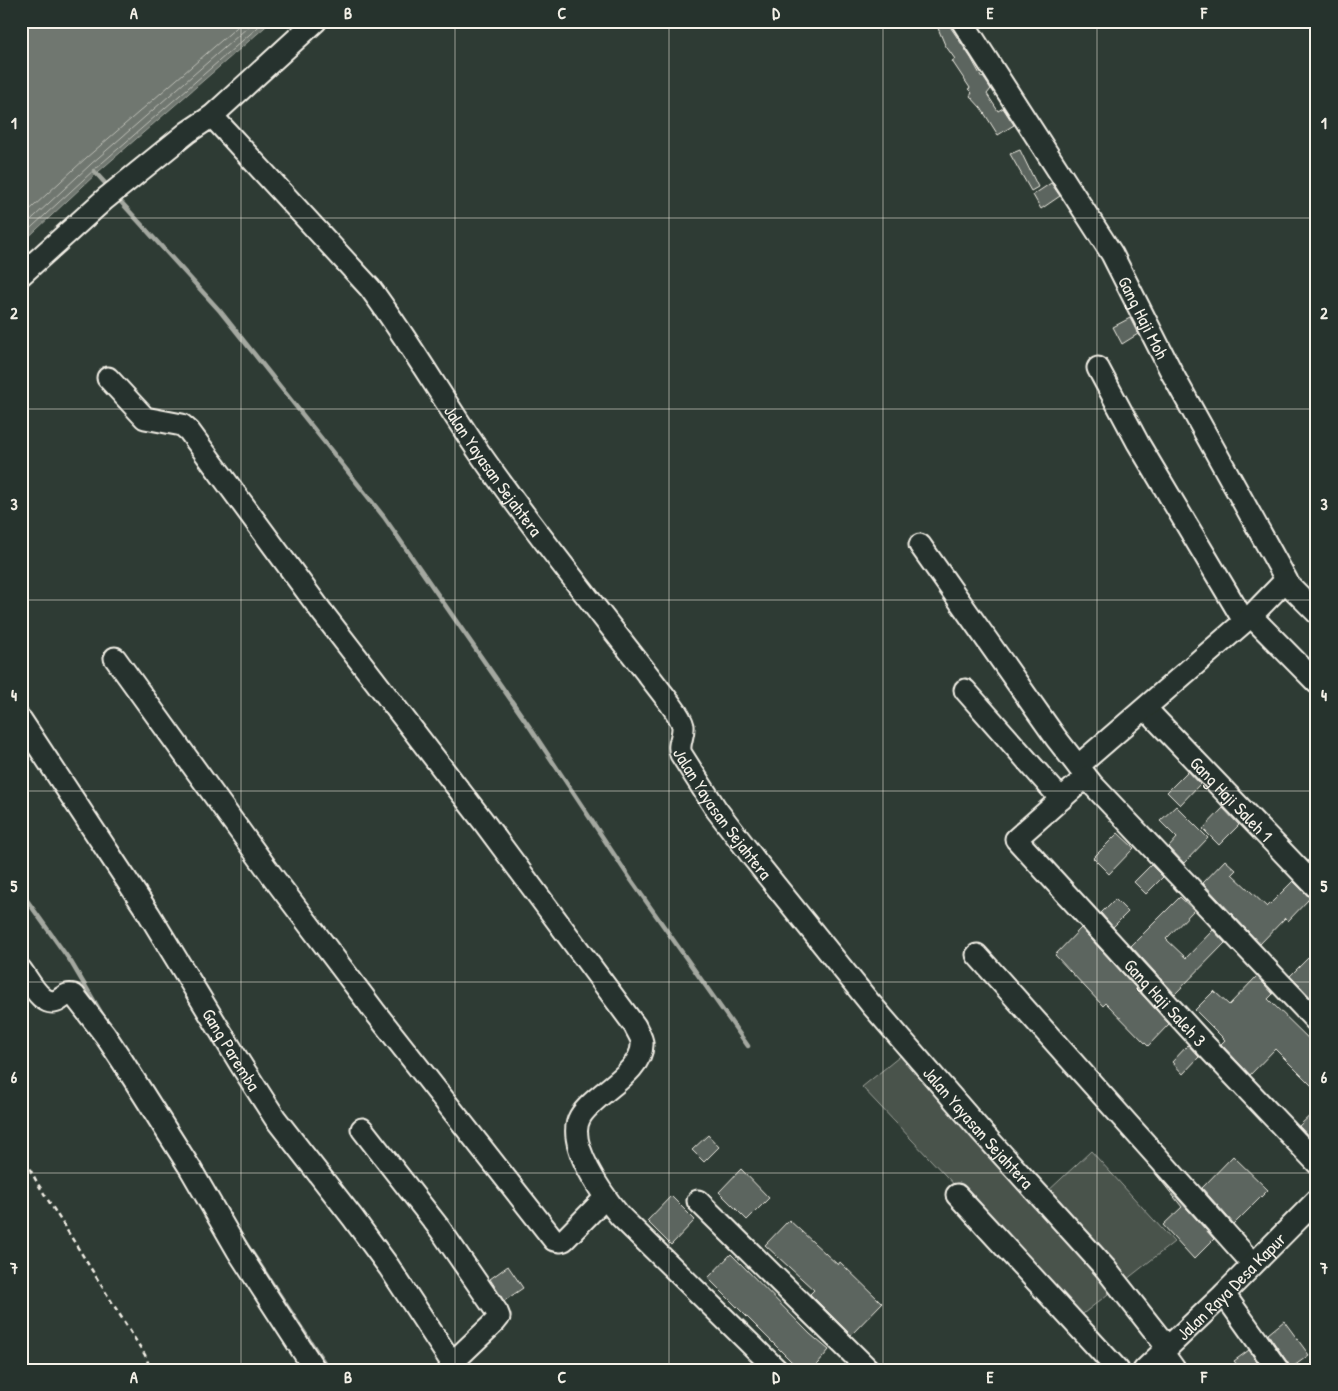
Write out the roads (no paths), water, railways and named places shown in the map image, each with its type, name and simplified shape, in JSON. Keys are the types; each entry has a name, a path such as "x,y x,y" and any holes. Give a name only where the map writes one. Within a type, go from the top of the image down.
{"street":[{"path":"21,275 105,199 188,132 212,116 316,21"},
{"name":"Gang Haji Moh","path":"962,21 1112,254 1172,375 1287,581 1285,581 1317,613"},
{"name":"Jalan Yayasan Sejahtera","path":"212,116 370,288 385,308 485,461 674,710 683,727 679,745 681,754 716,809 755,860 870,1003 1105,1268 1168,1361"},
{"path":"1098,368 1138,444 1247,618 1317,683"},
{"path":"108,378 145,418 182,425 189,431 322,612 483,821 635,1026 642,1043 640,1055 623,1079 596,1098 578,1118 576,1139 588,1171 605,1198 627,1222 777,1370"},
{"path":"920,545 1082,772 1317,1022"},
{"path":"965,690 1061,799 1082,772 1146,709 1285,581"},
{"path":"115,658 273,877 375,1012 554,1240 564,1240 605,1198"},
{"name":"Gang Haji Saleh 1","path":"1146,709 1317,888"},
{"name":"Gang Paremba","path":"21,720 154,922 275,1118 384,1260 450,1366"},
{"name":"Gang Haji Saleh 3","path":"1061,799 1016,840 1317,1163"},
{"path":"977,955 1253,1264"},
{"path":"21,970 46,1001 57,1001 67,994 74,994 105,1035 190,1168 270,1302 315,1370"},
{"path":"362,1129 440,1229 497,1312 498,1317 495,1322 450,1366"},
{"path":"957,1195 1118,1370"},
{"name":"Jalan Raya Desa Kapur","path":"1144,1370 1168,1361 1224,1294 1317,1200"},
{"path":"698,1202 869,1370"},
{"path":"1224,1294 1278,1370"}],"water":[{"path":"21,21 272,21 98,172 21,244"}],"waterway":[{"path":"94,171 105,183"},
{"path":"121,202 220,311 384,517 529,726 629,877 748,1046"},
{"path":"21,892 71,962 103,1016"},
{"path":"241,1236 329,1370"}]}
